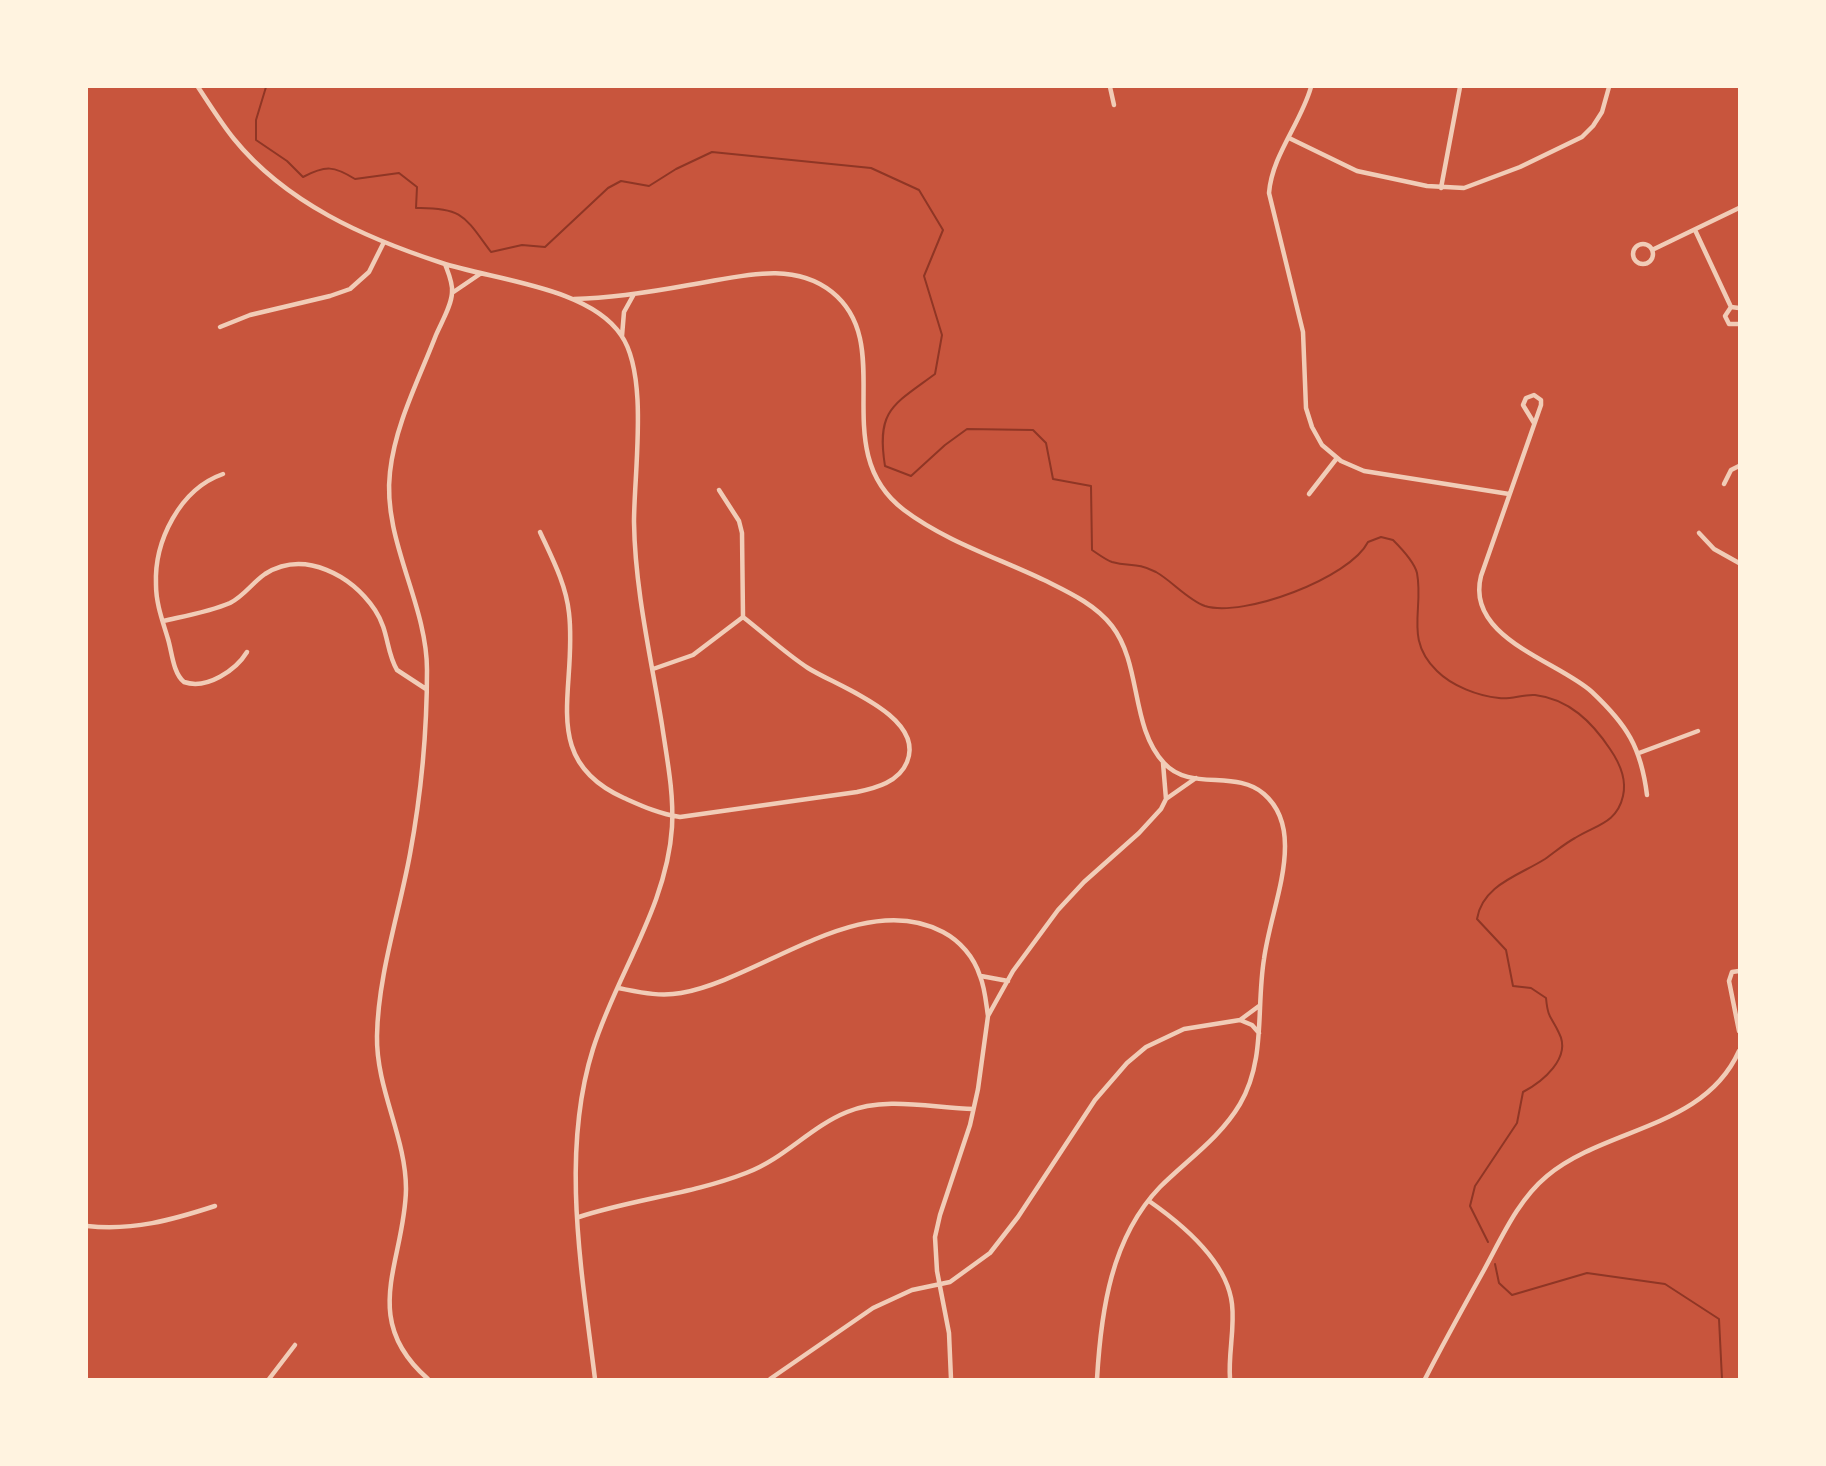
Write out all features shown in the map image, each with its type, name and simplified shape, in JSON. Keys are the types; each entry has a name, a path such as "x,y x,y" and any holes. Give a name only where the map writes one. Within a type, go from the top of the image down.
{"street":[{"path":"198,87 235,141 272,178 321,212 384,242 445,264 574,298 604,316 627,345 636,379 635,546 641,606 666,754 672,816 663,881 618,988 605,1013 585,1078 578,1135 580,1268 594,1379"},
{"path":"1110,87 1114,105"},
{"path":"1311,87 1270,177 1270,202 1303,332 1308,418 1322,445 1337,458 1364,471 1509,494"},
{"path":"1441,188 1460,87"},
{"path":"1289,138 1357,171 1441,188 1464,188 1481,183 1575,141 1588,132 1598,119 1609,87"},
{"path":"1652,250 1739,208"},
{"path":"1695,230 1731,307"},
{"path":"220,327 250,315 350,289 369,272 384,242"},
{"path":"1644,244 1652,250 1651,260 1646,264 1636,263 1633,250 1638,245 1644,244"},
{"path":"428,1379 404,1351 391,1318 391,1271 406,1188 400,1145 378,1063 377,1038 384,978 410,853 426,689 424,641 397,536 389,483 401,424 452,293 445,264"},
{"path":"574,298 635,294 762,273 779,273 811,280 840,299 852,317 862,349 864,440 870,464 880,485 897,504 919,520 1069,592 1109,622 1124,648 1143,722 1163,762 1166,799"},
{"path":"452,293 481,274"},
{"path":"622,336 624,312 635,294"},
{"path":"1731,307 1739,308"},
{"path":"1731,307 1725,314 1725,319 1732,325 1739,324"},
{"path":"1534,423 1523,405 1526,398 1534,395 1541,400 1534,423 1479,583 1482,606 1496,626 1517,646 1575,679 1592,692 1623,726 1640,753 1647,795"},
{"path":"1309,494 1337,458"},
{"path":"1724,484 1731,470 1739,466"},
{"path":"223,474 206,481 193,491 176,516 162,543 156,569 156,586 176,667 184,682 195,684 226,673 240,663 247,652"},
{"path":"719,490 739,521 742,533 743,617"},
{"path":"540,532 563,585 569,612 571,646 568,735 572,754 584,772 600,786 657,813 680,817 876,788 895,777 908,760 909,750 905,736 889,713 811,670 743,617"},
{"path":"1699,533 1714,549 1739,563"},
{"path":"163,621 232,602 276,569 297,565 318,567 349,581 365,597 384,627 397,670 426,689"},
{"path":"653,669 699,651 743,617"},
{"path":"1640,753 1698,731"},
{"path":"1097,1379 1103,1319 1113,1271 1128,1231 1149,1201 1222,1129 1237,1110 1253,1074 1267,939 1284,857 1281,819 1270,799 1253,786 1237,780 1196,778 1180,773 1163,762"},
{"path":"988,1016 1008,981 1058,910 1084,882 1150,824 1166,799 1196,778"},
{"path":"618,988 665,995 693,990 741,974 832,932 855,925 893,921 924,924 947,934 969,954 981,976 988,1016 973,1109 936,1237 934,1252 949,1333 951,1379"},
{"path":"1739,971 1732,972 1729,978 1739,1031"},
{"path":"981,976 1008,981"},
{"path":"1240,1020 1259,1006"},
{"path":"770,1379 873,1308 912,1290 950,1282 973,1268 1002,1239 1095,1100 1127,1063 1156,1041 1174,1032 1203,1024 1240,1020 1252,1025 1258,1033"},
{"path":"1425,1379 1513,1217 1533,1190 1568,1161 1605,1143 1666,1120 1686,1108 1721,1078 1739,1051"},
{"path":"579,1217 708,1185 747,1172 788,1151 825,1125 854,1109 890,1105 973,1109"},
{"path":"1149,1201 1194,1239 1219,1270 1227,1287 1233,1320 1230,1379"},
{"path":"87,1226 135,1227 160,1223 215,1206"},
{"path":"269,1379 295,1345"}],"waterway":[{"path":"266,87 256,120 256,140 287,161 303,177 324,169 335,169 355,179 399,173 417,187 416,208 444,210 461,216 491,252 522,245 545,247 608,188 621,181 649,186 676,169 712,152 871,168 919,190 943,230 924,276 942,335 935,374 898,402 886,420 883,432 885,466 911,476 945,445 967,429 1033,430 1046,443 1053,479 1091,486 1092,550 1112,562 1143,567 1156,572 1205,606 1222,608 1269,601 1319,581 1340,569 1357,556 1368,542 1381,537 1393,540 1410,559 1417,573 1418,636 1427,659 1437,671 1458,686 1491,697 1530,695 1547,697 1559,701 1587,721 1603,739 1619,765 1624,783 1620,805 1611,818 1571,840 1545,859 1494,889 1480,907 1477,919 1506,950 1513,986 1531,988 1546,998 1549,1014 1562,1042 1562,1051 1553,1068 1546,1076 1523,1092 1517,1123 1475,1186 1470,1206 1488,1242"},
{"path":"1495,1264 1499,1283 1512,1295 1587,1273 1665,1284 1719,1319 1722,1379"}]}
